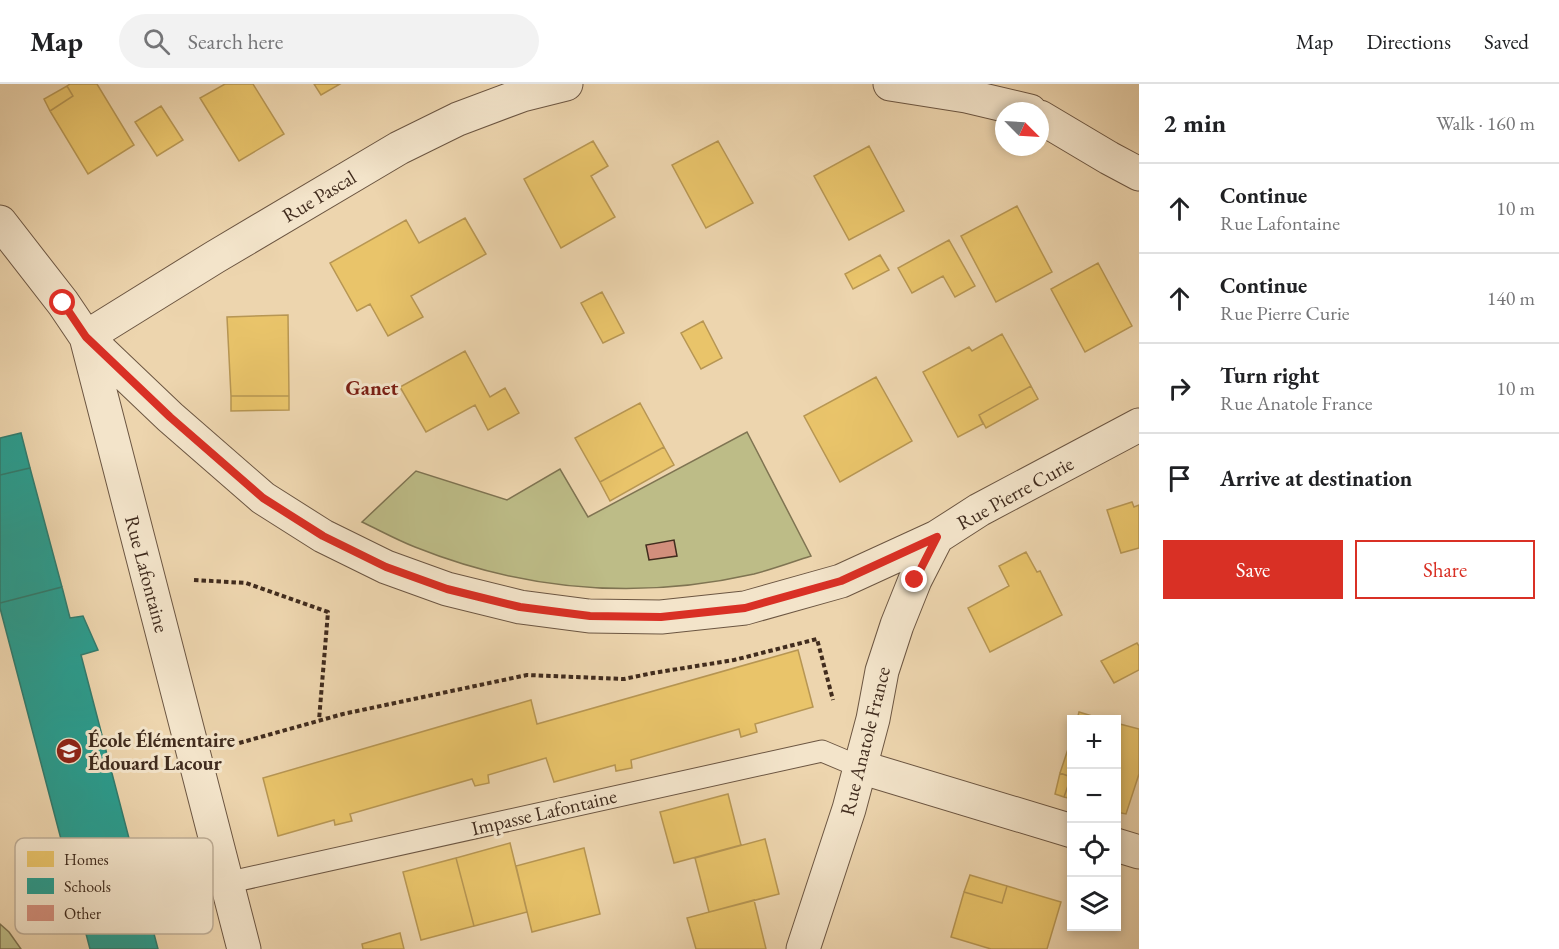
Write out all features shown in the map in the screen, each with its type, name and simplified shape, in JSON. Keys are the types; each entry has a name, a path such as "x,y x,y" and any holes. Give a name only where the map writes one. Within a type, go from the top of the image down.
{"street":[{"name":"Rue Pascal","path":"86,337 215,257 399,148 458,119 522,95 567,84"},
{"path":"890,84 995,103"},
{"path":"1031,102 1032,84"},
{"path":"1049,122 1139,174"},
{"name":"Rue Lafontaine","path":"0,222 63,303 86,337 244,949"},
{"name":"Rue Pierre Curie","path":"86,337 170,417 263,498 323,536 386,567 436,585 520,607 590,616 661,617 745,608 841,581 937,537 979,510 1139,425"},
{"name":"Rue Anatole France","path":"803,949 849,809 873,719 882,671 915,580 937,537"},
{"path":"860,767 1067,830"},
{"path":"1121,847 1139,852"}],"lane":[{"path":"822,750 860,767"},
{"name":"Impasse Lafontaine","path":"226,883 822,750"}],"path":[{"path":"194,580 246,583 328,612 319,720"},
{"path":"194,756 319,720 527,675 624,679 734,660 818,639 835,710 822,750"}],"shaded area":[{"path":"747,432 811,556 754,574 668,587 583,587 540,582 456,562 408,544 362,522 416,471 507,500 560,469 588,517"},
{"path":"0,924 9,932 21,949 0,949"}],"building: Homes":[{"path":"97,84 134,145 88,174 50,111 73,96 67,86"},
{"path":"225,84 253,84 284,134 239,161 200,98"},
{"path":"314,84 340,84 321,95"},
{"path":"67,86 73,96 50,111 44,99"},
{"path":"161,106 183,140 157,156 135,122"},
{"path":"593,141 608,166 591,176 615,217 561,248 524,179"},
{"path":"718,141 753,203 706,228 672,165"},
{"path":"869,146 904,211 849,240 814,176"},
{"path":"1017,206 1052,272 996,302 961,236"},
{"path":"465,218 486,254 411,296 423,317 388,336 370,304 357,311 330,263 406,220 419,243"},
{"path":"949,240 975,286 955,297 943,276 912,293 898,268"},
{"path":"880,255 889,270 853,289 845,274"},
{"path":"1098,263 1132,326 1085,352 1051,289"},
{"path":"602,292 624,333 603,343 581,303"},
{"path":"288,315 289,396 231,396 227,317"},
{"path":"703,321 722,358 701,369 681,333"},
{"path":"1002,334 1031,386 979,415 983,424 958,437 923,372 969,347 972,351"},
{"path":"465,351 490,397 505,388 519,413 488,430 475,405 426,432 400,387"},
{"path":"876,377 912,441 840,482 804,416"},
{"path":"1031,386 1038,399 986,428 979,415"},
{"path":"231,396 289,396 289,410 231,411"},
{"path":"640,403 664,447 600,482 575,438"},
{"path":"664,447 674,465 610,501 600,482"},
{"path":"1132,502 1134,507 1139,505 1139,548 1121,553 1107,510"},
{"path":"1026,552 1037,572 1040,571 1062,615 990,652 968,608 1009,586 999,566"},
{"path":"1137,643 1139,670 1114,683 1101,661"},
{"path":"798,650 813,707 755,724 757,732 741,737 739,729 631,760 632,768 616,771 615,765 554,782 546,758 488,775 489,783 475,786 472,779 350,814 352,821 335,825 334,820 278,836 263,778 531,700 537,724"},
{"path":"1121,724 1139,729 1139,774 1126,814 1121,813"},
{"path":"1067,752 1067,776 1060,773"},
{"path":"1060,773 1067,776 1064,797 1055,794"},
{"path":"728,794 741,845 674,863 660,812"},
{"path":"765,839 779,894 709,912 695,858"},
{"path":"510,843 527,912 474,926 456,858"},
{"path":"584,848 600,914 532,932 516,866"},
{"path":"456,858 474,926 421,940 403,872"},
{"path":"970,875 1007,886 1002,903 964,892"},
{"path":"1007,886 1061,902 1047,949 991,949 951,937 964,892 1002,903"},
{"path":"754,900 766,949 696,949 687,918"},
{"path":"400,933 404,949 363,949 362,944"}],"building: Schools":[{"path":"21,433 30,468 0,475 0,438"},
{"path":"30,468 62,587 0,603 0,475"},
{"path":"62,587 70,618 83,616 98,650 81,655 129,838 61,838 0,603"},
{"path":"86,934 154,934 158,949 90,949"}],"building: Other":[{"path":"674,540 677,556 649,560 646,545"}],"place":[{"name":"École Élémentaire Édouard Lacour","path":"69,751"}],"district":[{"name":"Ganet","path":"372,387"}],"route":[{"path":"63,303 86,337 170,417 263,498 323,536 386,567 447,589 520,607 590,616 661,617 745,608 841,581 937,537 915,580"}]}
